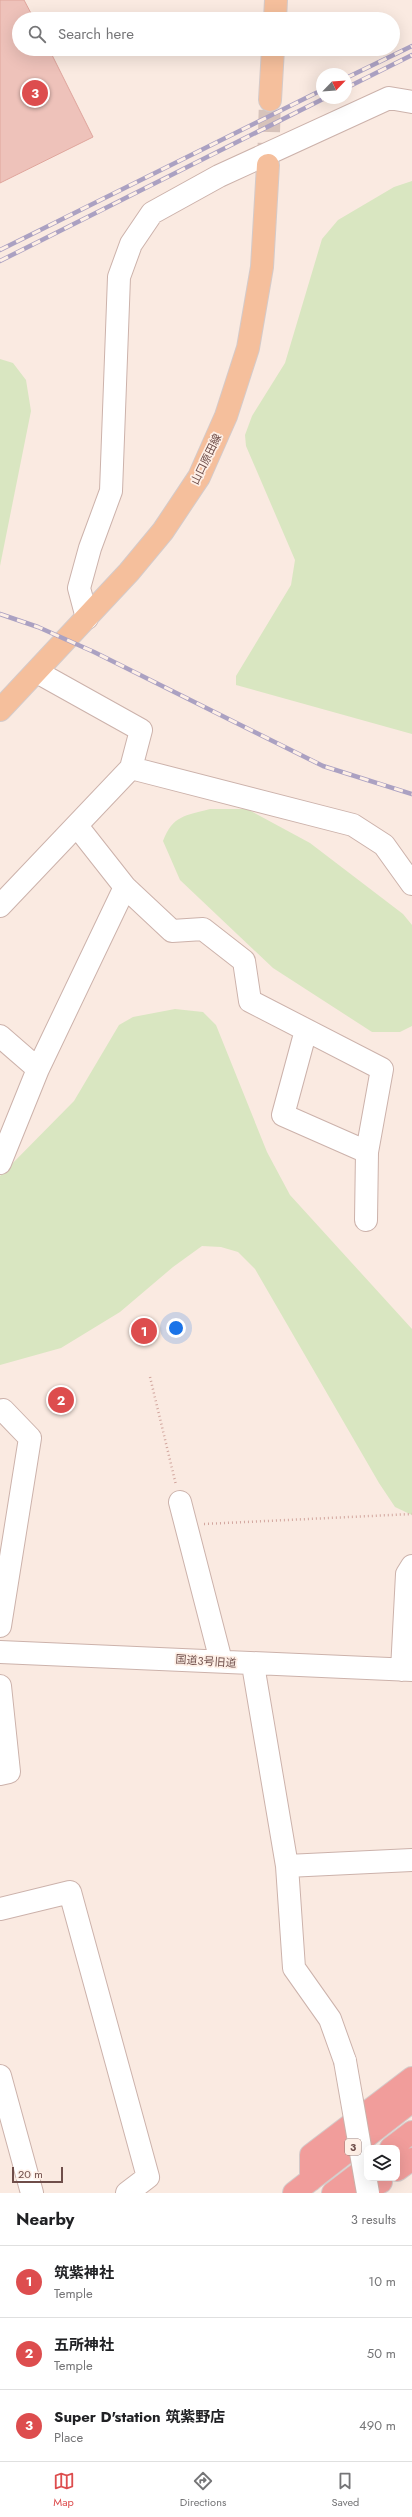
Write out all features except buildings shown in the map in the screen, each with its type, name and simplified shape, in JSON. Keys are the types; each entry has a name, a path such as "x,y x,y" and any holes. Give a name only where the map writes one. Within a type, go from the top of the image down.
{"highway":[{"path":"302,2186 311,2155 412,2078"},
{"name":"3","path":"302,2186 412,2102"},
{"path":"395,2145 412,2132"},
{"path":"400,2166 412,2158"},
{"path":"356,2193 378,2181"},
{"name":"3","path":"333,2193 378,2181"}],"main road":[{"path":"275,12 276,0"},
{"path":"270,100 273,56"},
{"name":"山口原田線","path":"0,710 87,618 163,531 199,477 226,416 248,348 262,267 268,165"}],"street":[{"path":"87,618 79,588 90,548 111,491 119,277 131,244 152,213 219,176 389,98 412,102"},
{"path":"0,906 131,768 142,730 37,672"},
{"path":"131,768 353,825 384,844 412,884"},
{"path":"76,826 125,887 172,931 203,929 244,961 250,1001 382,1070 367,1152 366,1220"},
{"path":"0,1163 38,1069 125,887"},
{"path":"306,1030 283,1116 367,1152"},
{"path":"3,1044 38,1069"},
{"path":"0,1411 4,1410 30,1438 7,1524 0,1626"},
{"path":"180,1502 221,1661"},
{"path":"407,1670 407,1574 412,1566"},
{"name":"国道3号旧道","path":"0,1652 221,1661 253,1665 407,1670"},
{"path":"253,1665 287,1866 294,1968 330,2019 345,2061 368,2145"},
{"path":"0,1686 9,1772 0,1774"},
{"path":"287,1866 412,1860"},
{"path":"0,1909 70,1892 148,2177 127,2193"},
{"path":"0,2076 32,2193"}],"path":[{"path":"150,1376 180,1502"},
{"path":"186,1525 412,1514"}],"green space":[{"path":"412,181 412,734 236,685 236,676 291,585 295,560 246,446 245,435 252,416 285,363 322,239 338,220 394,187"},
{"path":"0,359 13,363 26,380 31,411 0,566"},
{"path":"210,809 247,809 310,843 403,914 412,925 412,1026 400,1032 372,1032 273,968 180,880 163,841 167,832 176,821 187,815"},
{"path":"175,1009 203,1012 216,1025 267,1152 290,1195 412,1329 412,1515 395,1507 379,1483 255,1269 238,1252 221,1247 202,1246 173,1267 120,1312 61,1348 0,1365 0,1176 74,1101 119,1025 133,1017"}],"tunnel":[{"path":"268,165 270,100"}],"railway":[{"path":"400,52 412,46"},
{"path":"352,85 412,55"},
{"path":"352,75 391,56"},
{"path":"0,250 316,93"},
{"path":"0,261 316,103"},
{"path":"0,614 38,627 94,652 323,766 412,794"}],"place":[{"name":"Super D'station 筑紫野店","path":"35,93"},
{"name":"筑紫神社","path":"144,1331"},
{"name":"五所神社","path":"61,1400"}]}
